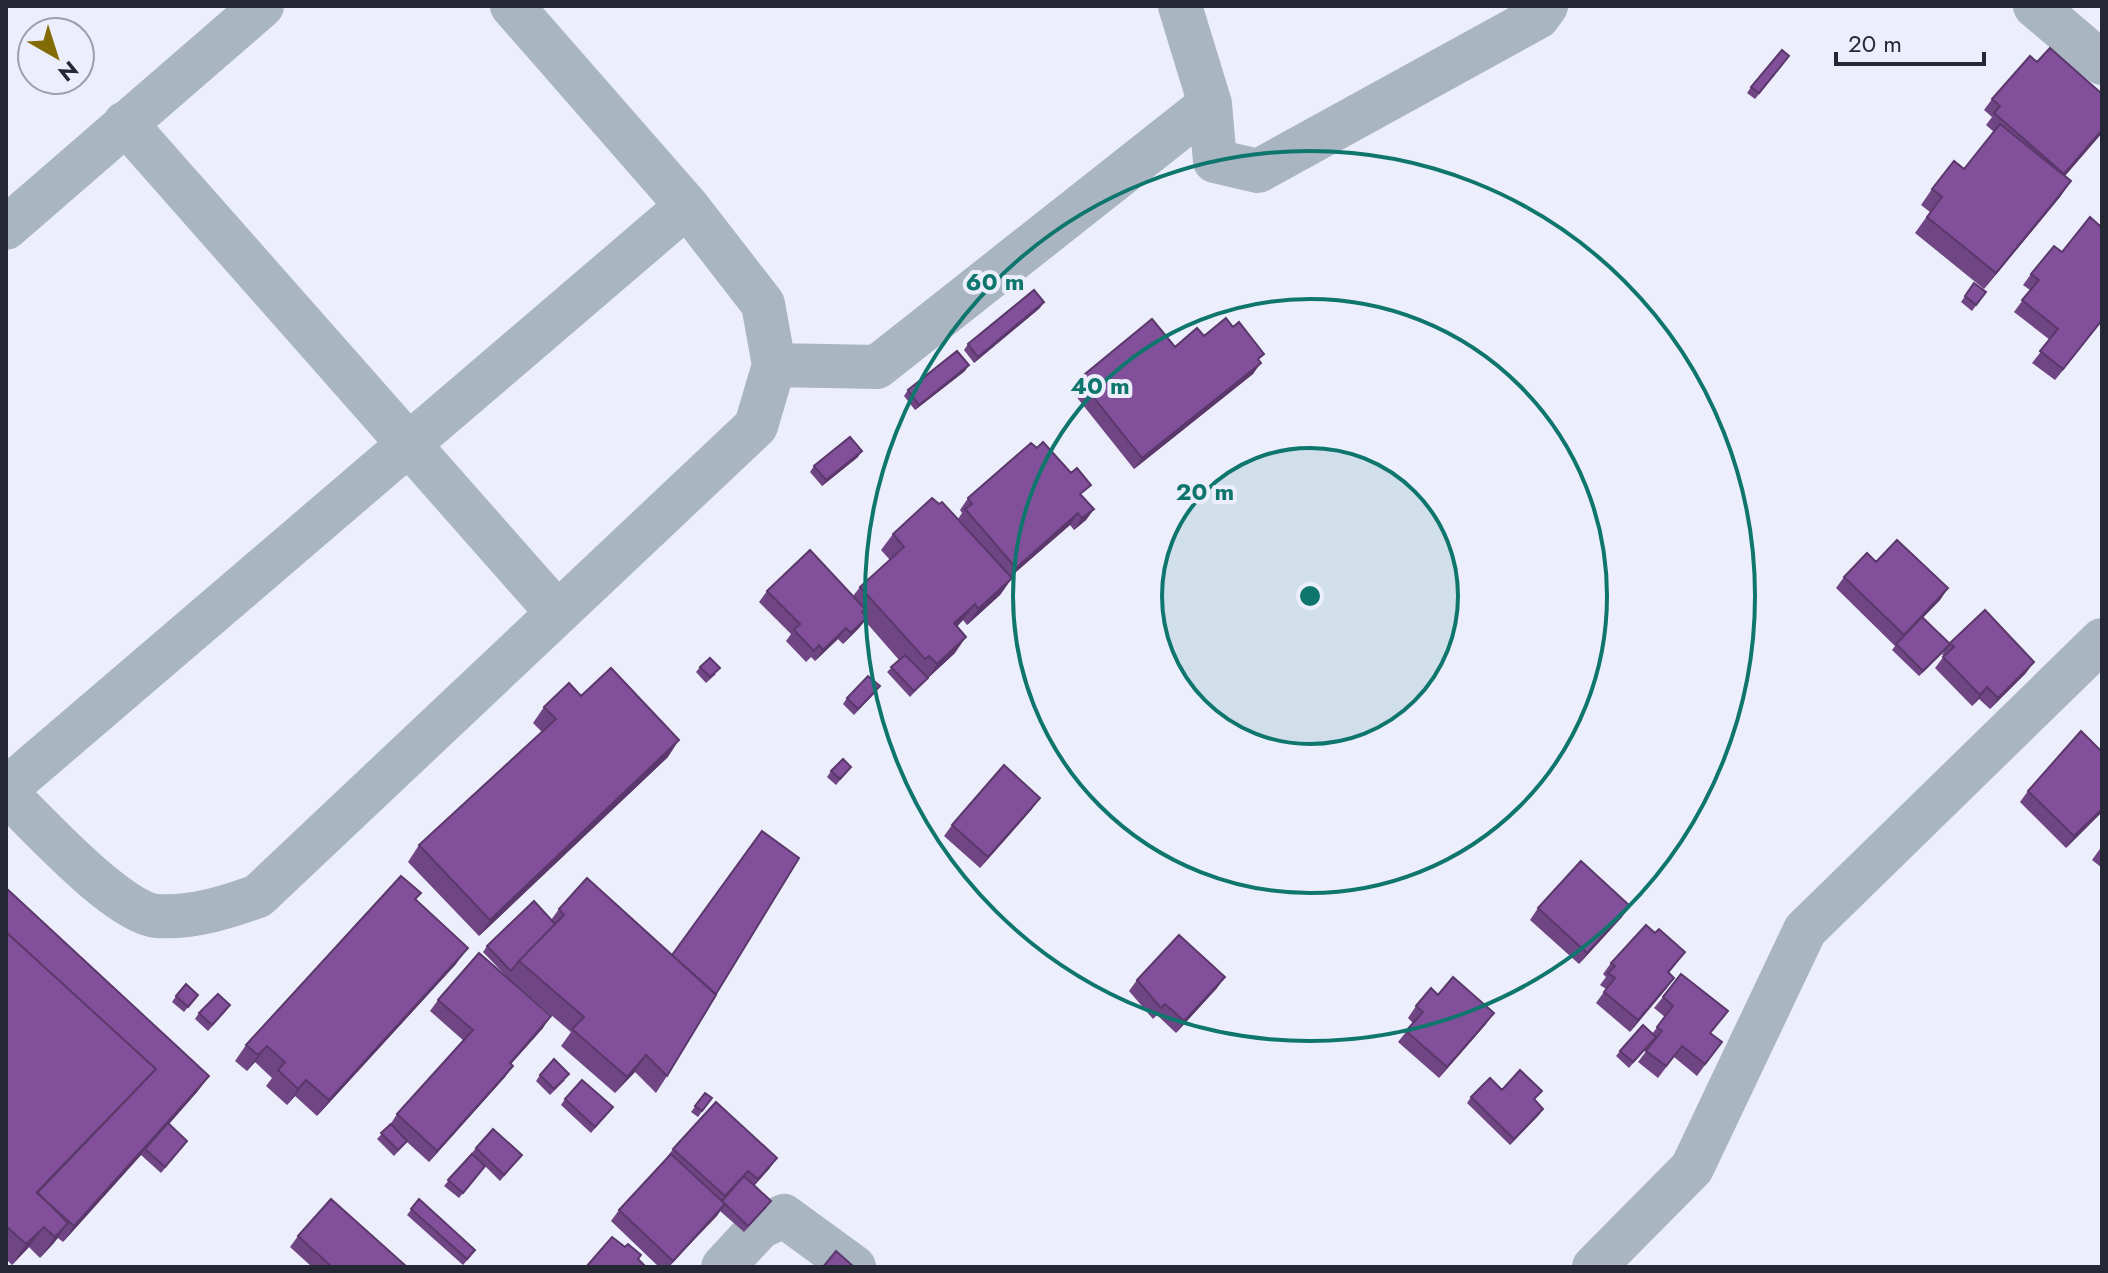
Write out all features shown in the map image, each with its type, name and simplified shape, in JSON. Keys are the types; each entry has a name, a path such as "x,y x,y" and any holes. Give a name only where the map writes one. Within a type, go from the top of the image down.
{"street":[{"path":"6,228 262,6"},
{"path":"512,6 687,206 763,304 774,365 756,426 556,611 258,896 211,913 154,916 119,900 6,791 687,206"},
{"path":"1180,6 1210,104 1215,161 1258,171 1538,17 1546,6"},
{"path":"2035,6 2102,63"},
{"path":"774,365 877,367 1210,104"},
{"path":"125,123 556,611"},
{"path":"1594,1267 1692,1168 1805,930 2102,640"},
{"path":"723,1267 760,1227 784,1216 854,1267"}],"building":[{"path":"2050,48 2102,94 2102,130 2064,174 1994,113 2000,106 1992,99 2030,56 2037,62"},
{"path":"1782,50 1789,56 1759,93 1751,87"},
{"path":"2000,124 2071,181 1996,273 1927,217 1942,197 1932,189 1954,161 1964,169"},
{"path":"2090,217 2100,226 2102,223 2102,320 2063,369 2040,351 2058,329 2022,300 2039,280 2031,274 2054,246 2062,252"},
{"path":"1974,283 1986,292 1976,305 1965,296"},
{"path":"1034,290 1044,302 978,357 968,344"},
{"path":"1226,318 1233,327 1239,322 1264,354 1258,359 1261,363 1142,458 1079,379 1152,319 1175,347 1197,328 1204,336"},
{"path":"957,351 969,365 919,405 908,390"},
{"path":"850,437 862,451 826,480 814,466"},
{"path":"1043,442 1071,473 1077,468 1091,485 1080,494 1094,509 1082,518 1078,513 1016,568 965,509 972,504 968,498 1031,443 1037,448"},
{"path":"932,498 939,504 942,502 1012,578 978,609 975,604 954,623 966,637 937,664 929,656 925,659 860,587 904,547 893,534"},
{"path":"1897,540 1948,588 1904,635 1844,577 1867,553 1876,562"},
{"path":"810,550 865,609 862,612 867,617 851,633 846,628 823,650 819,645 814,651 794,630 800,624 767,591"},
{"path":"1985,610 2034,662 1998,698 1987,687 1980,695 1943,657 1954,647 1950,643"},
{"path":"1922,617 1950,644 1923,671 1896,644"},
{"path":"905,655 928,678 914,691 891,667"},
{"path":"710,658 720,668 710,677 700,667"},
{"path":"611,668 679,740 490,920 419,845 556,719 544,707 569,683 581,696"},
{"path":"868,676 880,686 858,709 847,698"},
{"path":"2081,731 2102,752 2102,809 2074,836 2028,791"},
{"path":"843,759 851,767 840,779 831,771"},
{"path":"1004,765 1040,798 988,857 952,825"},
{"path":"762,831 799,858 716,994 672,955"},
{"path":"1581,861 1630,906 1587,953 1538,908"},
{"path":"401,876 421,893 415,899 468,948 329,1100 306,1080 298,1089 278,1070 285,1062 267,1046 258,1055 246,1045"},
{"path":"587,878 716,995 667,1076 646,1055 627,1077 572,1029 584,1017 519,961 564,915 559,909"},
{"path":"6,888 209,1076 74,1226 37,1193 156,1069 6,932"},
{"path":"534,901 555,924 511,971 487,946"},
{"path":"1646,925 1655,933 1659,929 1685,952 1668,972 1674,978 1638,1020 1604,992 1615,978 1608,973 1615,966 1611,963"},
{"path":"6,932 156,1069 37,1192 68,1223 55,1237 44,1227 26,1244 6,1226"},
{"path":"1179,935 1225,977 1184,1021 1165,1004 1161,1008 1137,980"},
{"path":"479,953 551,1016 510,1063 513,1066 437,1151 397,1114 473,1030 438,1000"},
{"path":"1681,974 1728,1011 1710,1033 1722,1042 1705,1064 1682,1046 1666,1066 1646,1051 1662,1031 1657,1027 1673,1006 1663,997"},
{"path":"1453,977 1494,1013 1447,1067 1406,1031 1423,1012 1416,1006 1431,988 1438,995"},
{"path":"186,984 198,995 188,1007 176,996"},
{"path":"218,994 230,1005 212,1025 199,1013"},
{"path":"1643,1025 1656,1037 1633,1062 1620,1051"},
{"path":"554,1059 569,1074 554,1089 540,1075"},
{"path":"1520,1070 1542,1091 1534,1099 1543,1109 1514,1139 1471,1097 1490,1078 1502,1090"},
{"path":"582,1080 613,1107 595,1127 565,1099"},
{"path":"705,1093 712,1098 702,1111 695,1106"},
{"path":"716,1102 777,1158 758,1179 748,1171 725,1196 673,1149"},
{"path":"168,1123 187,1141 165,1167 145,1149"},
{"path":"391,1124 407,1141 398,1150 381,1133"},
{"path":"493,1129 522,1155 504,1175 476,1148"},
{"path":"472,1154 485,1166 463,1193 448,1180"},
{"path":"671,1154 725,1204 673,1261 619,1210"},
{"path":"744,1176 771,1201 748,1226 722,1201"},
{"path":"331,1199 407,1267 332,1267 298,1236"},
{"path":"419,1199 475,1250 467,1259 411,1209"},
{"path":"612,1237 625,1247 628,1244 641,1255 638,1259 646,1267 586,1267"},
{"path":"836,1251 854,1267 823,1267"}]}
